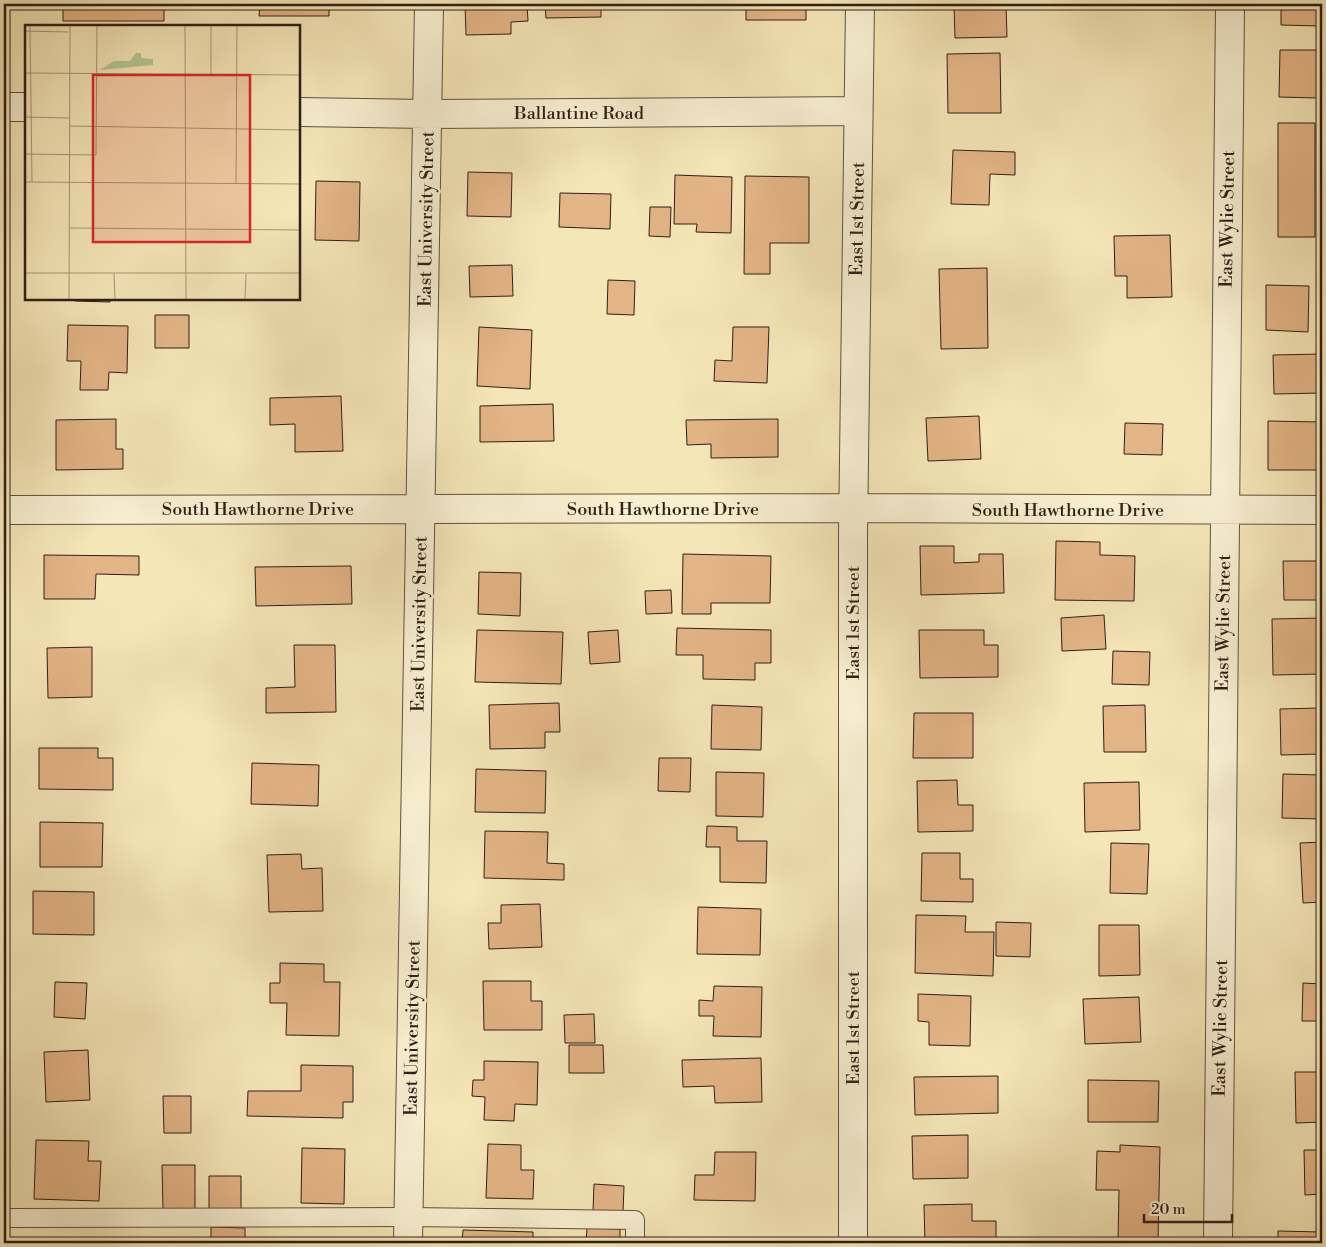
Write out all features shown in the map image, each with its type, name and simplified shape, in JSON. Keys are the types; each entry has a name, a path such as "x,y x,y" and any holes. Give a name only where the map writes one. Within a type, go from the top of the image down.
{"street":[{"name":"East University Street","path":"408,1230 429,4"},
{"name":"East 1st Street","path":"853,1243 853,508 860,4"},
{"name":"East Wylie Street","path":"1218,1243 1230,4"},
{"path":"4,107 25,107"},
{"name":"Ballantine Road","path":"300,112 427,114 858,111"},
{"name":"South Hawthorne Drive","path":"4,510 853,508 1322,510"}],"lane":[{"path":"4,1218 408,1230 635,1220 635,1243"}],"building":[{"path":"63,4 164,4 164,21 63,21"},
{"path":"260,4 329,4 329,16 259,16"},
{"path":"465,4 527,4 528,21 511,22 511,34 466,35"},
{"path":"545,4 601,4 601,17 546,18"},
{"path":"746,4 806,4 806,20 746,20"},
{"path":"954,4 1006,4 1007,37 955,38"},
{"path":"1281,4 1321,4 1320,26 1281,25"},
{"path":"1280,50 1318,50 1317,98 1279,97"},
{"path":"1000,53 1001,113 948,113 947,54"},
{"path":"1278,123 1315,123 1315,237 1278,237"},
{"path":"953,150 1015,152 1015,175 990,174 989,205 951,204"},
{"path":"468,172 512,173 511,217 467,216"},
{"path":"675,175 732,177 731,233 696,232 697,224 674,224"},
{"path":"745,176 809,177 809,243 770,243 770,274 744,274"},
{"path":"316,181 360,182 359,241 315,240"},
{"path":"560,193 611,194 610,229 559,227"},
{"path":"650,207 671,207 670,237 649,236"},
{"path":"1170,235 1172,297 1127,298 1127,276 1115,276 1114,236"},
{"path":"512,265 513,296 470,297 469,266"},
{"path":"987,268 988,348 941,349 939,269"},
{"path":"608,280 635,281 634,315 607,314"},
{"path":"1266,285 1309,286 1308,332 1266,330"},
{"path":"110,300 110,302 75,301"},
{"path":"155,315 189,315 189,348 155,348"},
{"path":"68,325 128,326 127,373 109,372 108,390 80,390 81,361 67,361"},
{"path":"479,327 532,330 530,389 477,386"},
{"path":"733,327 769,327 767,383 714,381 715,360 732,361"},
{"path":"1322,354 1322,393 1274,394 1273,355"},
{"path":"341,396 343,451 295,452 295,424 270,425 270,398"},
{"path":"553,404 554,441 480,442 480,406"},
{"path":"979,416 981,459 928,461 926,418"},
{"path":"116,419 116,449 123,449 123,469 56,470 56,420"},
{"path":"778,419 778,457 711,458 711,444 687,445 686,420"},
{"path":"1268,421 1322,422 1322,470 1268,470"},
{"path":"1125,423 1163,424 1162,455 1124,454"},
{"path":"1056,541 1100,542 1100,555 1135,556 1134,601 1055,600"},
{"path":"920,546 954,546 954,563 979,562 979,554 1003,554 1004,593 921,595"},
{"path":"683,554 771,556 770,603 711,603 711,614 682,614"},
{"path":"44,555 139,556 139,575 96,574 95,599 44,599"},
{"path":"1283,561 1322,561 1322,600 1284,600"},
{"path":"351,566 352,604 256,606 255,567"},
{"path":"479,572 521,573 520,616 478,614"},
{"path":"671,590 672,613 646,614 645,591"},
{"path":"1104,615 1106,649 1062,651 1061,618"},
{"path":"1322,618 1322,674 1273,675 1272,619"},
{"path":"677,628 771,630 771,663 755,663 755,680 703,679 703,655 676,655"},
{"path":"477,630 563,632 561,684 475,682"},
{"path":"618,630 620,662 590,664 588,632"},
{"path":"919,630 984,630 984,645 998,645 998,677 920,678"},
{"path":"294,645 335,645 336,712 266,713 266,688 295,687"},
{"path":"92,647 92,697 48,698 47,648"},
{"path":"1113,651 1150,652 1149,685 1112,684"},
{"path":"559,703 560,732 545,732 545,748 490,749 489,705"},
{"path":"712,705 762,707 761,750 711,749"},
{"path":"1145,705 1146,752 1104,752 1103,706"},
{"path":"1319,708 1319,727 1322,727 1322,754 1281,755 1280,709"},
{"path":"914,713 973,713 973,758 913,758"},
{"path":"39,748 98,748 98,758 113,758 113,790 39,789"},
{"path":"659,758 691,758 690,792 658,791"},
{"path":"252,763 319,765 318,806 251,804"},
{"path":"476,769 546,771 545,813 475,812"},
{"path":"716,772 764,773 763,817 716,816"},
{"path":"1283,774 1322,775 1322,819 1282,818"},
{"path":"957,780 958,805 973,805 973,831 918,832 917,781"},
{"path":"1139,782 1140,830 1085,832 1084,783"},
{"path":"40,822 103,823 102,867 40,867"},
{"path":"707,826 737,827 737,841 767,841 766,883 720,882 720,847 706,847"},
{"path":"485,831 548,832 547,863 564,864 564,880 484,878"},
{"path":"1322,842 1322,902 1303,903 1300,843"},
{"path":"1111,843 1149,844 1147,894 1110,893"},
{"path":"922,853 960,853 960,879 973,879 973,902 921,901"},
{"path":"301,854 302,869 322,868 323,911 269,912 267,855"},
{"path":"33,891 94,892 94,935 33,934"},
{"path":"540,904 542,947 489,949 488,923 501,923 501,905"},
{"path":"698,907 761,909 760,955 697,954"},
{"path":"916,915 966,916 965,932 994,932 993,976 915,973"},
{"path":"996,922 1031,923 1030,957 996,956"},
{"path":"1099,925 1139,925 1140,975 1099,976"},
{"path":"280,963 324,964 324,982 340,982 339,1036 286,1035 287,1003 270,1003 270,983 280,983"},
{"path":"483,981 531,981 531,1001 542,1001 542,1030 484,1030"},
{"path":"55,982 87,983 85,1019 54,1017"},
{"path":"1303,983 1322,984 1322,1021 1302,1021"},
{"path":"714,986 762,987 761,1037 713,1036 714,1016 699,1016 699,1000 713,1001"},
{"path":"918,994 971,996 970,1046 929,1045 929,1022 918,1021"},
{"path":"1139,997 1141,1042 1085,1044 1083,999"},
{"path":"594,1014 595,1043 565,1043 564,1015"},
{"path":"569,1045 603,1045 604,1073 569,1073"},
{"path":"88,1050 90,1100 46,1102 44,1052"},
{"path":"761,1058 762,1102 715,1103 714,1086 683,1087 682,1060"},
{"path":"484,1061 538,1062 537,1105 515,1104 514,1121 484,1120 485,1097 472,1096 473,1080 484,1080"},
{"path":"301,1065 353,1066 353,1102 343,1102 343,1118 247,1116 248,1091 301,1091"},
{"path":"1295,1072 1322,1072 1322,1122 1296,1123"},
{"path":"998,1076 998,1113 915,1115 914,1077"},
{"path":"1088,1080 1159,1081 1158,1122 1088,1122"},
{"path":"163,1096 191,1096 191,1133 164,1133"},
{"path":"968,1135 968,1178 913,1179 912,1136"},
{"path":"36,1140 89,1141 88,1161 101,1161 99,1201 34,1199"},
{"path":"488,1144 521,1145 521,1170 534,1170 533,1199 486,1198"},
{"path":"1120,1145 1160,1147 1158,1242 1118,1241 1119,1190 1096,1190 1097,1151 1120,1152"},
{"path":"302,1148 345,1149 344,1204 301,1203"},
{"path":"1304,1150 1322,1150 1322,1194 1305,1195"},
{"path":"715,1152 756,1152 755,1201 694,1200 695,1175 714,1175"},
{"path":"162,1165 195,1165 195,1209 163,1209"},
{"path":"209,1176 241,1176 241,1210 209,1210"},
{"path":"594,1184 624,1186 623,1212 593,1211"},
{"path":"972,1204 972,1221 996,1221 996,1243 925,1243 924,1205"},
{"path":"211,1227 245,1228 245,1243 211,1243"},
{"path":"587,1228 620,1229 620,1243 586,1243"},
{"path":"463,1230 533,1232 533,1243 462,1243"},
{"path":"1278,1231 1321,1232 1321,1243 1278,1243"}]}
